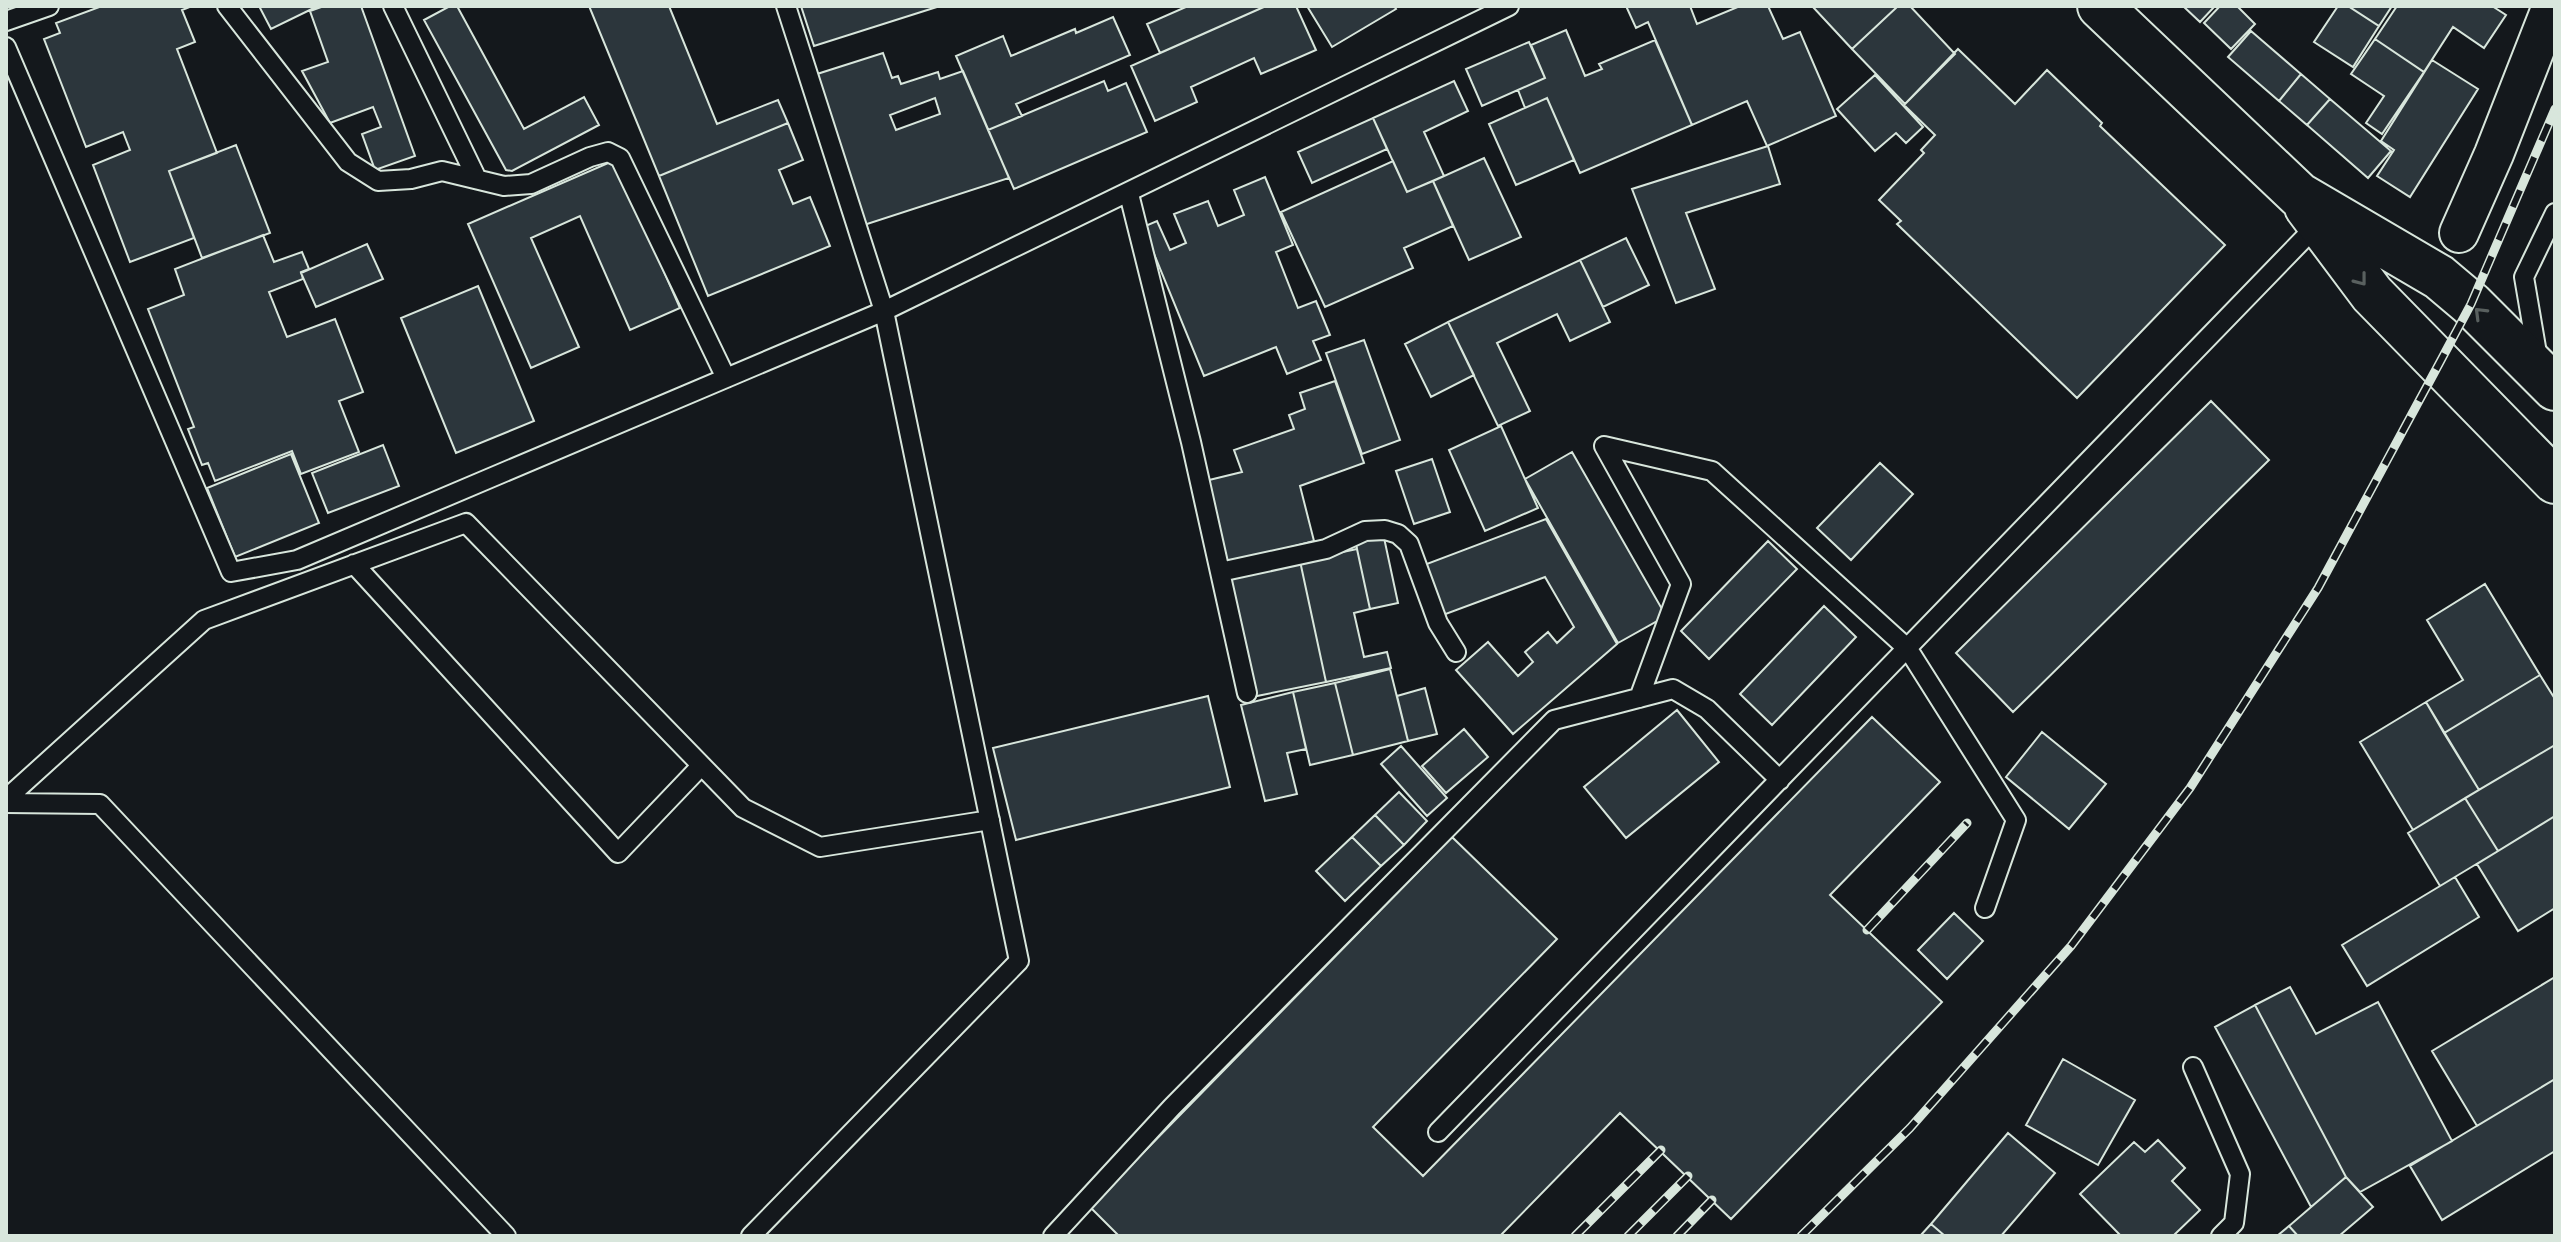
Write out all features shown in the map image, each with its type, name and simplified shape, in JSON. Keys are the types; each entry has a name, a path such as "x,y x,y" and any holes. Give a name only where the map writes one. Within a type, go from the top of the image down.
{"main road":[{"path":"2100,6 2309,210 2372,294 2555,481"},
{"path":"2309,210 2439,277 2471,304 2548,381"}],"street":[{"path":"2459,233 2494,154 2552,6"}],"lane":[{"path":"6,21 49,6"},
{"path":"227,6 348,162 378,181 411,179 442,171 504,186 531,184 590,157 608,152 620,158 726,378"},
{"path":"393,6 477,179"},
{"path":"751,1236 1019,961 884,311 786,6"},
{"path":"6,47 231,572 297,560 884,311 1509,6"},
{"path":"1129,194 1247,693"},
{"path":"1438,1132 1908,649 2309,210"},
{"path":"2548,381 2524,277 2555,213"},
{"path":"1639,698 1681,584 1604,446 1712,471 1908,649 2016,820 1985,908"},
{"path":"6,801 204,620 466,523 743,808 820,847 990,820"},
{"path":"1220,572 1326,549 1365,531 1385,530 1398,534 1409,544 1438,623 1456,652"},
{"path":"354,564 618,853 701,766"},
{"path":"1053,1236 1172,1107 1554,720 1673,689 1707,709 1780,780"},
{"path":"6,801 100,804 506,1236"},
{"path":"2193,1067 2240,1174 2234,1223 2221,1236"}],"building":[{"path":"102,6 192,6 182,10 195,42 177,49 217,153 169,171 194,238 130,262 93,165 130,150 123,132 86,147 44,39 60,33 56,23"},
{"path":"259,6 318,6 271,29"},
{"path":"324,6 361,6 415,156 375,170 362,134 381,127 373,107 330,123 302,71 328,62 310,11"},
{"path":"450,6 457,6 524,129 584,97 599,125 512,171 506,170 424,20"},
{"path":"589,6 669,6 717,124 778,100 788,123 659,176"},
{"path":"801,6 940,6 814,46"},
{"path":"1188,6 1266,6 1160,53 1147,24"},
{"path":"1266,6 1296,6 1316,50 1261,74 1254,58 1191,87 1197,102 1155,121 1131,66"},
{"path":"1307,6 1394,6 1396,9 1332,47"},
{"path":"1626,6 1690,6 1697,24 1740,6 1768,6 1783,39 1800,32 1836,116 1767,146 1747,101 1692,125 1648,22 1636,28"},
{"path":"1812,6 1895,6 1897,7 1852,49"},
{"path":"1898,6 1910,6 1955,54 1905,104 1852,49"},
{"path":"2183,6 2215,6 2200,22"},
{"path":"2220,6 2237,6 2255,24 2231,49 2204,23"},
{"path":"2338,6 2348,6 2379,26 2353,67 2314,42"},
{"path":"2348,6 2392,6 2379,26"},
{"path":"2397,6 2492,6 2506,15 2484,48 2453,27 2424,72 2375,39"},
{"path":"1113,17 1130,55 1016,104 1022,116 988,130 956,56 1003,36 1011,56"},
{"path":"1566,30 1585,76 1602,69 1599,64 1655,40 1692,125 1580,173 1547,98 1525,108 1518,90 1545,78 1531,45"},
{"path":"2251,31 2301,74 2279,101 2228,57"},
{"path":"2375,39 2424,72 2382,134 2366,123 2384,96 2351,74"},
{"path":"1529,42 1545,78 1482,106 1466,69"},
{"path":"1958,49 2015,104 2047,70 2102,123 2100,126 2225,245 2077,398 1897,224 1901,221 1879,200 1924,153 1921,150 1935,135 1904,105"},
{"path":"883,53 892,78 898,76 901,84 938,72 940,79 963,71 1009,178 864,225 814,75","holes":["935,98 940,114 896,130 890,115"]},
{"path":"2432,60 2478,89 2410,197 2377,176 2394,150 2381,141"},
{"path":"2301,74 2330,99 2307,125 2279,101"},
{"path":"1875,75 1923,127 1906,143 1896,133 1875,151 1837,109"},
{"path":"1104,81 1108,91 1126,83 1147,132 1014,189 988,130"},
{"path":"1454,81 1468,111 1424,132 1444,176 1407,192 1373,118"},
{"path":"1547,98 1574,160 1516,185 1489,124"},
{"path":"2330,99 2391,151 2368,178 2307,125"},
{"path":"1373,118 1387,149 1312,183 1298,152"},
{"path":"788,123 803,160 779,170 793,204 810,197 830,246 708,296 659,176"},
{"path":"236,145 270,233 202,258 169,171"},
{"path":"1768,146 1780,184 1686,213 1715,289 1676,303 1632,189"},
{"path":"1484,158 1521,237 1469,260 1433,181"},
{"path":"615,160 680,308 630,330 580,216 531,238 579,347 531,368 468,224"},
{"path":"1393,161 1407,192 1433,181 1453,226 1404,248 1413,268 1325,307 1281,212"},
{"path":"1265,177 1293,245 1276,252 1298,308 1316,301 1330,335 1313,341 1321,360 1287,374 1276,347 1204,376 1143,227 1157,221 1170,250 1186,243 1174,214 1208,201 1218,226 1244,215 1234,190"},
{"path":"263,235 274,262 302,252 309,269 301,272 303,279 269,292 287,337 335,319 363,392 339,401 359,452 301,474 292,451 215,481 208,463 202,465 188,429 194,427 148,309 184,295 175,269"},
{"path":"1626,238 1649,285 1603,307 1580,260"},
{"path":"367,244 383,279 316,307 301,273"},
{"path":"1580,260 1610,322 1570,341 1557,314 1497,343 1530,411 1498,426 1448,322"},
{"path":"478,286 534,421 456,453 401,318"},
{"path":"1448,322 1474,375 1431,397 1405,344"},
{"path":"1364,340 1400,440 1362,454 1326,353"},
{"path":"1335,381 1364,463 1300,486 1314,541 1227,564 1205,481 1242,472 1234,450 1294,429 1289,415 1305,409 1300,393"},
{"path":"2211,401 2269,460 2013,712 1956,653"},
{"path":"1501,426 1538,508 1485,531 1449,450"},
{"path":"383,445 399,486 328,513 312,473"},
{"path":"1572,452 1666,616 1618,643 1525,479"},
{"path":"291,454 319,523 235,557 207,488"},
{"path":"1432,459 1450,512 1414,524 1396,471"},
{"path":"1880,463 1913,494 1851,560 1817,528"},
{"path":"1546,519 1617,644 1513,734 1456,670 1488,642 1518,676 1533,662 1525,652 1548,632 1557,643 1574,627 1545,577 1443,615 1424,565"},
{"path":"1383,533 1398,603 1370,609 1355,540"},
{"path":"1768,541 1797,569 1709,659 1681,631"},
{"path":"1357,549 1370,609 1354,613 1364,657 1387,652 1391,668 1326,682 1300,561"},
{"path":"1300,561 1326,682 1252,697 1226,577"},
{"path":"2485,584 2540,675 2444,733 2426,702 2463,680 2427,620"},
{"path":"1824,606 1856,637 1772,725 1740,694"},
{"path":"1390,669 1408,741 1353,755 1335,683"},
{"path":"2540,675 2555,699 2555,745 2479,790 2444,733"},
{"path":"1335,683 1353,755 1310,765 1293,692"},
{"path":"1425,688 1437,734 1408,741 1397,696"},
{"path":"1293,692 1306,749 1287,753 1297,794 1265,801 1241,705"},
{"path":"1208,696 1230,787 1016,840 993,748"},
{"path":"2426,702 2479,790 2413,830 2360,742"},
{"path":"1677,710 1719,762 1626,838 1584,787"},
{"path":"1872,717 1940,782 1830,895 1942,1002 1731,1219 1620,1113 1500,1236 1119,1236 1090,1207 1452,837 1557,939 1373,1127 1423,1176"},
{"path":"1464,729 1488,757 1446,793 1422,766"},
{"path":"2042,732 2106,784 2069,829 2006,777"},
{"path":"2555,745 2555,816 2498,851 2465,798"},
{"path":"1401,746 1447,798 1427,816 1381,764"},
{"path":"1399,792 1427,821 1404,845 1375,815"},
{"path":"2465,798 2498,851 2440,886 2408,833"},
{"path":"1375,815 1404,845 1381,866 1352,837"},
{"path":"2555,816 2555,908 2518,931 2477,864"},
{"path":"1352,837 1381,866 1345,901 1316,871"},
{"path":"2455,877 2479,917 2367,986 2342,945"},
{"path":"1954,913 1983,941 1947,979 1918,950"},
{"path":"2555,977 2555,1079 2477,1126 2432,1051"},
{"path":"2290,987 2316,1034 2378,1002 2452,1141 2360,1192 2346,1177 2255,1005"},
{"path":"2255,1005 2346,1177 2311,1207 2215,1027"},
{"path":"2063,1059 2135,1100 2098,1165 2026,1125"},
{"path":"2555,1079 2555,1151 2442,1220 2410,1166"},
{"path":"2008,1133 2055,1173 2001,1236 1945,1236 1931,1224"},
{"path":"2158,1140 2185,1168 2172,1181 2200,1210 2173,1236 2121,1236 2080,1194 2134,1142 2145,1152"},
{"path":"2346,1177 2373,1207 2339,1236 2298,1236 2289,1226"},
{"path":"1931,1224 1945,1236 1920,1236"},
{"path":"2289,1226 2298,1236 2277,1236"}],"railway":[{"path":"1801,1236 1910,1128 2071,946 2190,788 2318,588 2440,362 2471,304 2555,109"},
{"path":"1867,930 1967,823"},
{"path":"1575,1236 1661,1150"},
{"path":"1628,1236 1688,1176"},
{"path":"1677,1236 1712,1200"}]}
